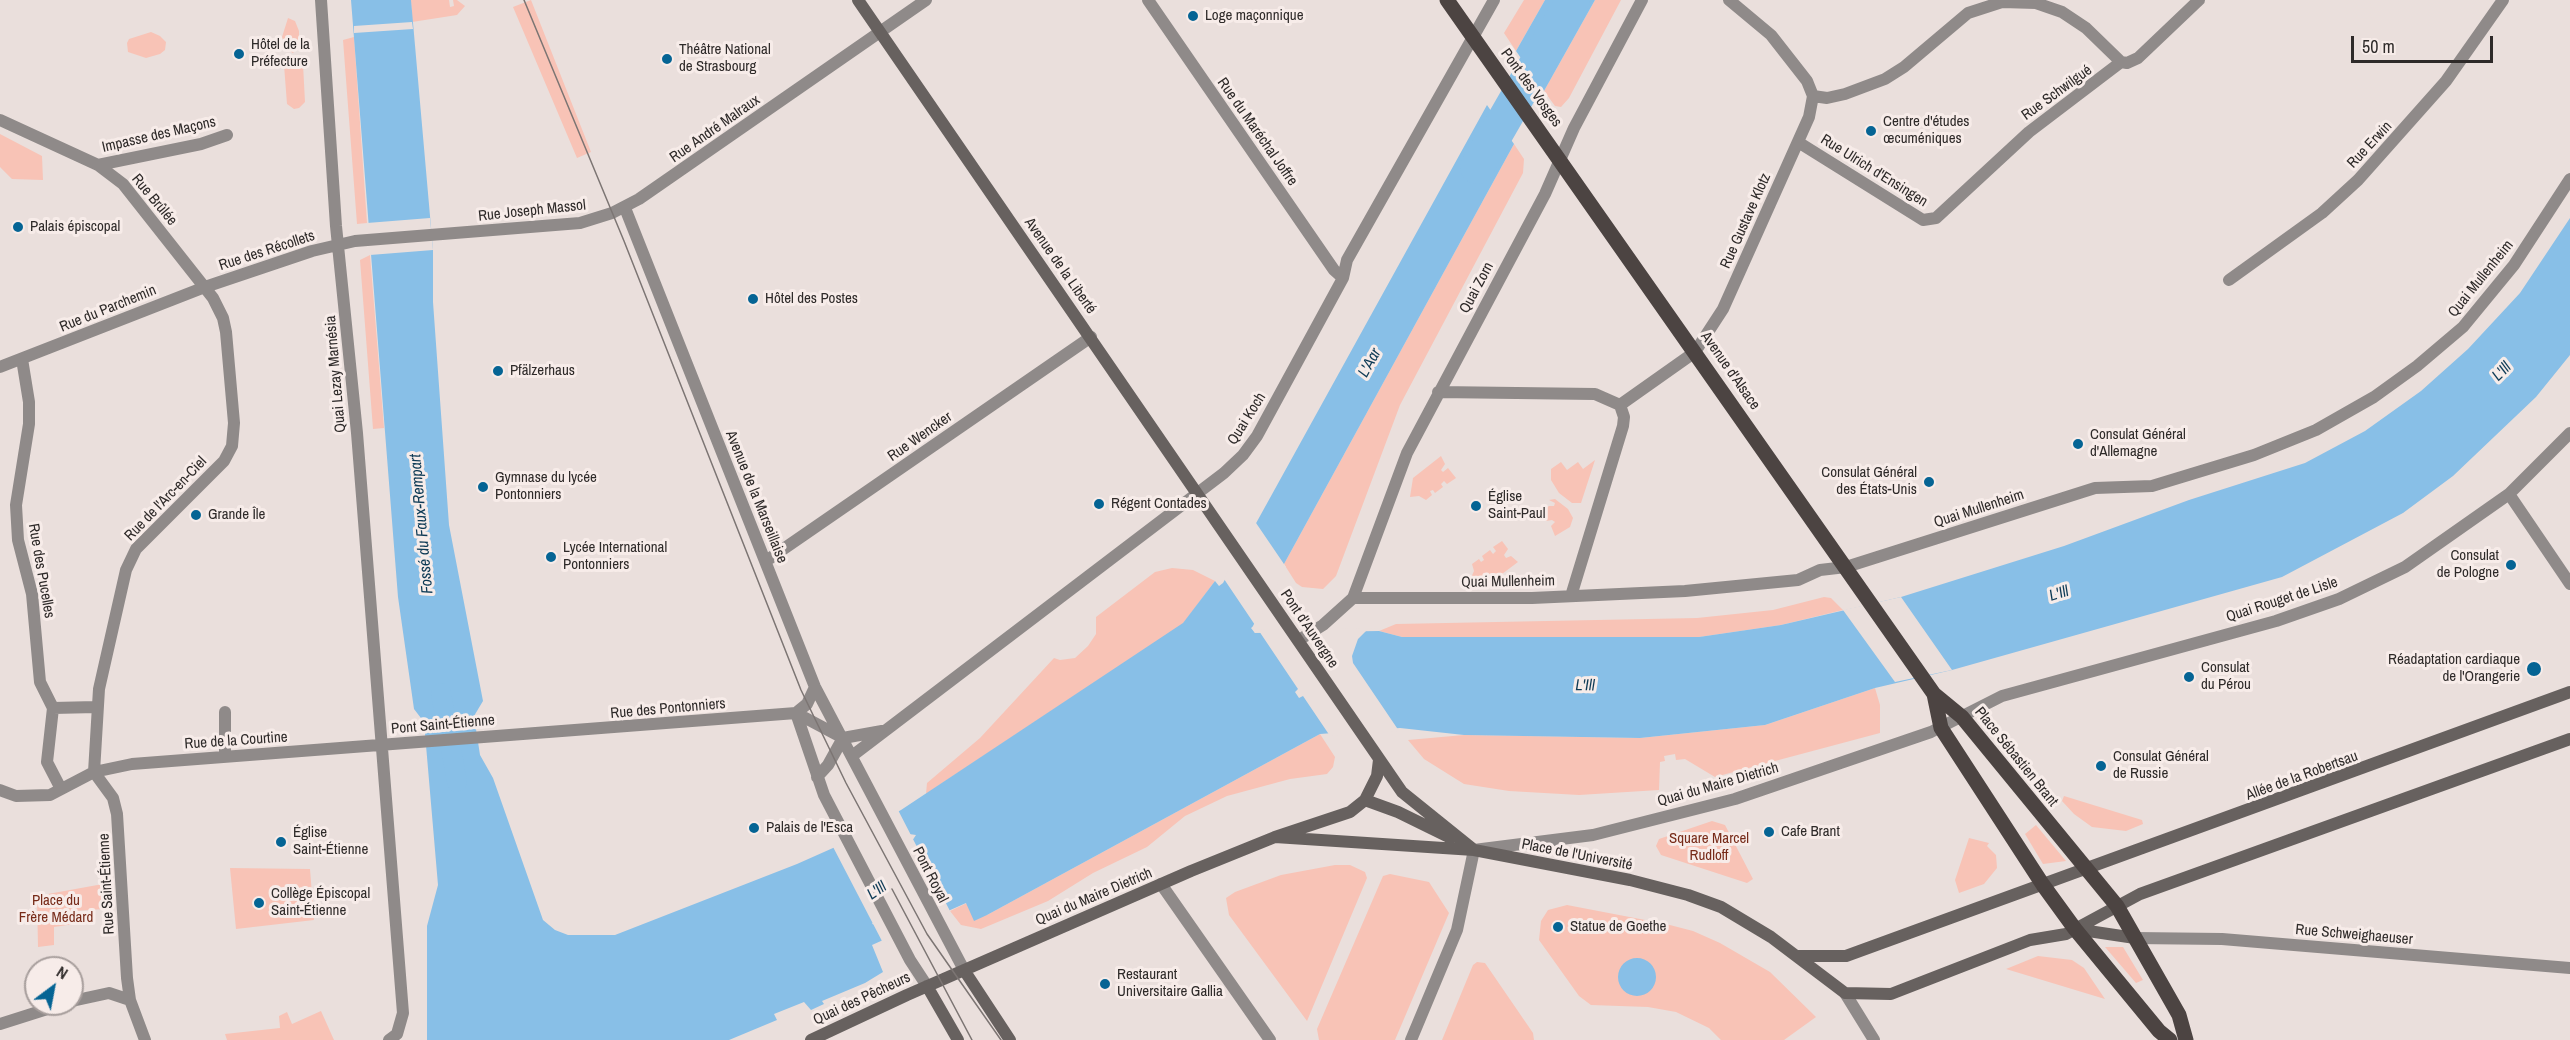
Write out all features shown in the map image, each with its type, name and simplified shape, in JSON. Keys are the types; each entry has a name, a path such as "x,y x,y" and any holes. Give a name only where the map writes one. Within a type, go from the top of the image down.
{"main road":[{"name":"Pont des Vosges","path":"1447,0 1560,159"},
{"name":"Avenue d'Alsace","path":"1560,159 1934,694"},
{"name":"Place Sébastien Brant","path":"1934,694 1962,717 2037,812 2117,906 2179,1015 2186,1040"},
{"path":"1934,694 1941,728 2043,885 2075,929 2159,1031 2170,1040"}],"street":[{"name":"Quai Lezay Marnésia","path":"321,0 338,245 386,744 403,1013 397,1034 389,1040"},
{"name":"Avenue de la Liberté","path":"858,0 1214,516"},
{"name":"Rue André Malraux","path":"625,208 926,0"},
{"name":"Rue du Maréchal Joffre","path":"1148,0 1334,270 1343,278"},
{"name":"Quai Koch","path":"852,756 1243,455 1257,436 1343,278 1347,260 1494,0"},
{"name":"Quai Zorn","path":"1353,598 1397,476 1438,392 1545,194 1574,128 1642,0"},
{"path":"1729,0 1771,35 1807,81 1813,96 1827,98 1845,94 1885,79 1904,68 1968,13 2002,2 2036,3 2062,12 2086,28 2121,62"},
{"name":"Rue Schwilgué","path":"1936,218 2029,132 2121,62 2127,63 2138,58 2199,0"},
{"name":"Rue Erwin","path":"2229,280 2322,213 2358,180 2446,81 2503,0"},
{"name":"Rue Gustave Klotz","path":"1695,352 1723,309 1809,117 1813,96"},
{"name":"Rue Brûlée","path":"0,120 98,165 131,193 205,287"},
{"name":"Impasse des Maçons","path":"98,165 201,144 227,135"},
{"name":"Rue Ulrich d'Ensingen","path":"1798,141 1923,220 1936,218"},
{"name":"Quai Mullenheim","path":"1353,598 1571,596 1685,591 1798,580 1820,570 1846,567 2095,488 2152,486 2254,455 2316,430 2374,397 2417,366 2463,327 2495,291 2570,179"},
{"name":"Rue Joseph Massol","path":"355,241 580,223 625,208"},
{"name":"Avenue de la Marseillaise","path":"625,208 815,687 870,793"},
{"name":"Rue des Récollets","path":"205,287 312,251 355,241"},
{"name":"Rue du Parchemin","path":"0,368 205,287"},
{"name":"Rue de l'Arc-en-Ciel","path":"94,772 96,707 126,570 136,549 224,461 232,446 234,423 226,332 219,310 205,287"},
{"name":"Rue Wencker","path":"766,561 1091,337"},
{"path":"1620,405 1695,352"},
{"name":"Rue des Pucelles","path":"22,359 29,402 29,424 16,505 18,540 32,594 40,682 53,708"},
{"path":"1438,392 1595,394 1620,405 1624,417 1623,426 1571,596"},
{"name":"Quai Rouget de Lisle","path":"1962,717 2002,696 2276,621 2339,599 2405,567 2509,494 2570,433"},
{"path":"2509,494 2570,584"},
{"name":"Pont d'Auvergne","path":"1214,516 1379,760"},
{"path":"1299,640 1353,598"},
{"path":"796,713 807,704 815,687"},
{"name":"Allée de la Robertsau","path":"2043,885 2570,693"},
{"path":"61,789 47,762 53,708 96,707"},
{"path":"225,712 225,756"},
{"path":"796,713 843,738 828,765 817,777"},
{"path":"796,713 817,777 832,812 903,946 958,1040"},
{"name":"Rue des Pontonniers","path":"508,735 796,713"},
{"name":"Quai du Maire Dietrich","path":"1275,837 1474,850 1593,835 1736,799 1941,728 1962,717"},
{"name":"Quai Koch","path":"843,738 882,731"},
{"name":"Pont Saint-Étienne","path":"386,744 508,735"},
{"path":"1845,993 1891,994 2030,940 2066,934 2140,894 2570,739"},
{"name":"Rue de la Courtine","path":"0,790 16,796 34,797 50,795 94,772 132,764 386,744"},
{"path":"1379,760 1377,776 1365,800 1398,812 1474,850"},
{"path":"1379,760 1402,792 1474,850"},
{"name":"Rue Saint-Étienne","path":"94,772 113,798 117,814 130,1000 145,1040"},
{"name":"Pont Royal","path":"870,793 964,970"},
{"name":"Quai du Maire Dietrich","path":"927,986 1275,837 1350,812 1365,800"},
{"path":"1411,1040 1457,930 1474,850"},
{"name":"Place de l'Université","path":"1474,850 1630,880 1688,895 1721,908 1771,937 1845,993"},
{"path":"1161,884 1178,913 1270,1040"},
{"path":"1796,956 1846,956 2043,885"},
{"path":"2075,929 2135,938"},
{"name":"Rue Schweighaeuser","path":"2135,938 2222,939 2570,968"},
{"path":"964,970 1010,1040"},
{"name":"Quai des Pêcheurs","path":"811,1040 927,986"},
{"path":"84,998 109,993 130,1000"},
{"path":"1845,993 1874,1040"},
{"path":"0,1024 25,1016"}],"green space":[{"path":"411,0 449,0 450,7 454,6 453,0 457,0 465,6 457,15 412,22"},
{"path":"531,0 591,152 577,158 513,7"},
{"path":"1524,0 1545,0 1516,51 1504,33"},
{"path":"1595,0 1621,0 1569,98 1561,107 1555,106 1544,91"},
{"path":"288,18 295,21 299,31 299,45 293,53 288,50 282,37"},
{"path":"151,32 166,42 165,50 146,58 128,52 129,39"},
{"path":"354,37 367,223 357,224 343,40"},
{"path":"298,60 303,64 305,102 299,108 294,109 287,104 284,65 287,61 294,63"},
{"path":"0,134 42,156 43,180 12,179 0,167"},
{"path":"1514,144 1524,159 1523,173 1400,405 1336,576 1323,589 1302,587 1296,583 1284,564"},
{"path":"370,255 384,428 373,429 360,260"},
{"path":"1441,456 1445,464 1441,470 1443,472 1448,468 1456,478 1447,484 1444,481 1441,484 1443,487 1435,493 1433,490 1430,491 1432,495 1426,500 1419,496 1410,497 1413,478"},
{"path":"1595,460 1581,503 1572,503 1559,493 1551,480 1551,469 1561,462 1567,470 1578,462 1583,469"},
{"path":"1555,499 1568,509 1573,518 1570,527 1555,536 1551,526 1555,522 1546,521 1540,513 1549,506 1554,506 1555,503 1549,500"},
{"path":"1502,541 1508,549 1504,555 1506,558 1511,556 1518,562 1490,583 1470,580 1474,571 1472,564 1479,559 1481,562 1484,560 1482,556 1490,550 1493,554 1496,551 1493,547"},
{"path":"1172,568 1193,570 1215,581 1183,624 926,794 927,783 980,738 1054,658 1060,660 1075,658 1088,646 1096,634 1096,617 1155,572"},
{"path":"1824,597 1831,598 1843,610 1781,625 1699,637 1402,637 1379,631 1396,624 1697,618 1773,610"},
{"path":"1875,688 1880,705 1880,733 1715,777 1685,759 1676,760 1675,754 1664,756 1665,761 1660,762 1659,790 1579,795 1509,791 1464,784 1424,759 1408,740 1464,735 1640,738 1765,725"},
{"path":"1320,734 1335,757 1333,767 1327,774 1290,779 1227,796 1185,816 1147,847 1093,873 1048,901 981,929 961,925 950,911 967,903 987,915"},
{"path":"2064,796 2142,820 2143,824 2126,831 2092,827 2074,814 2062,801"},
{"name":"Square Marcel Rudloff","path":"1712,821 1725,825 1753,879 1747,883 1661,855 1656,846 1659,839"},
{"path":"2036,825 2066,861 2043,864 2025,834"},
{"path":"1969,838 1989,843 1987,846 1996,855 1997,868 1984,884 1959,893 1955,880"},
{"path":"1335,865 1350,865 1365,872 1367,878 1307,1021 1229,915 1226,898 1235,892 1281,875"},
{"path":"230,868 310,869 314,920 236,929"},
{"path":"1390,874 1429,882 1449,913 1395,1040 1319,1040 1317,1029 1383,876"},
{"name":"Place du Frère Médard","path":"103,884 105,909 74,911 74,924 54,927 54,945 38,947 37,896"},
{"path":"1567,905 1666,924 1693,931 1720,943 1770,972 1816,1017 1784,1040 1721,1040 1709,1028 1676,1012 1648,1007 1591,1005 1579,996 1539,940 1541,921 1548,910"},
{"path":"2105,947 2123,947 2143,980 2136,983"},
{"path":"2038,956 2072,960 2084,968 2105,999 2006,969"},
{"path":"1477,962 1485,963 1533,1033 1534,1040 1442,1040 1473,965"},
{"path":"321,1011 334,1040 227,1040 225,1034 280,1028 279,1016 287,1012 292,1024"}],"water":[{"name":"L'Ill","path":"351,0 411,0 433,250 433,302 449,525 483,701 474,716 480,755 493,778 543,920 555,930 568,935 615,935 833,848 901,810 1183,623 1215,581 1219,586 1223,583 1487,105 1514,144 1284,564 1252,628 1255,633 1379,631 1402,637 1699,637 1781,625 1901,597 2064,546 2189,500 2305,463 2365,431 2421,391 2468,349 2520,293 2570,218 2570,355 2536,397 2453,476 2403,513 2282,577 1952,670 1875,688 1765,725 1640,738 1464,735 1400,728 1320,734 987,915 974,921 966,903 872,945 883,972 865,983 822,1001 824,1004 811,1010 804,1002 774,1014 777,1020 729,1040 427,1040 427,926 438,885 424,722 414,709 398,597","holes":["448,714 456,718 458,752 454,757 447,753 443,719","909,834 916,835 912,841 852,871 845,870 849,864","936,889 943,889 939,895 879,925 872,924 876,918"]},
{"path":"1545,0 1595,0 1544,91 1516,51"},
{"path":"1637,958 1650,964 1656,977 1650,990 1637,996 1624,990 1618,977 1624,964"}],"pier":[{"path":"412,22 413,29 354,33 354,26"},
{"path":"430,218 433,250 370,255 367,223"},
{"path":"1254,520 1286,567 1256,625 1256,630 1379,628 1367,630 1358,639 1352,656 1353,663 1399,731 1330,736 1303,696 1299,698 1295,692 1298,689 1259,631 1255,633 1251,628 1255,625 1224,579"},
{"path":"1901,597 1952,670 1895,682 1843,610"},
{"path":"897,808 951,913 883,943 832,845"}],"waterway":[{"name":"L'Aar","path":"1477,167 1573,0"},
{"name":"Fossé du Faux-Rempart","path":"441,693 457,782"}],"tram line":[{"path":"524,0 624,241 801,690 846,783 927,934 1001,1040"},
{"path":"892,889 972,1040"}],"place":[{"name":"Loge maçonnique","path":"1193,16"},
{"name":"Hôtel de la Préfecture","path":"239,54"},
{"name":"Théâtre National de Strasbourg","path":"667,59"},
{"name":"Centre d'études œcuméniques","path":"1871,131"},
{"name":"Palais épiscopal","path":"18,227"},
{"name":"Hôtel des Postes","path":"753,299"},
{"name":"Pfälzerhaus","path":"498,371"},
{"name":"Consulat Général d'Allemagne","path":"2078,444"},
{"name":"Consulat Général des États-Unis","path":"1929,482"},
{"name":"Gymnase du lycée Pontonniers","path":"483,487"},
{"name":"Régent Contades","path":"1099,504"},
{"name":"Église Saint-Paul","path":"1476,506"},
{"name":"Grande Île","path":"196,515"},
{"name":"Lycée International Pontonniers","path":"551,557"},
{"name":"Consulat de Pologne","path":"2511,565"},
{"name":"Réadaptation cardiaque de l'Orangerie","path":"2534,669"},
{"name":"Consulat du Pérou","path":"2189,677"},
{"name":"Consulat Général de Russie","path":"2101,766"},
{"name":"Palais de l'Esca","path":"754,828"},
{"name":"Cafe Brant","path":"1769,832"},
{"name":"Église Saint-Étienne","path":"281,842"},
{"name":"Collège Épiscopal Saint-Étienne","path":"259,903"},
{"name":"Statue de Goethe","path":"1558,927"},
{"name":"Restaurant Universitaire Gallia","path":"1105,984"}]}
